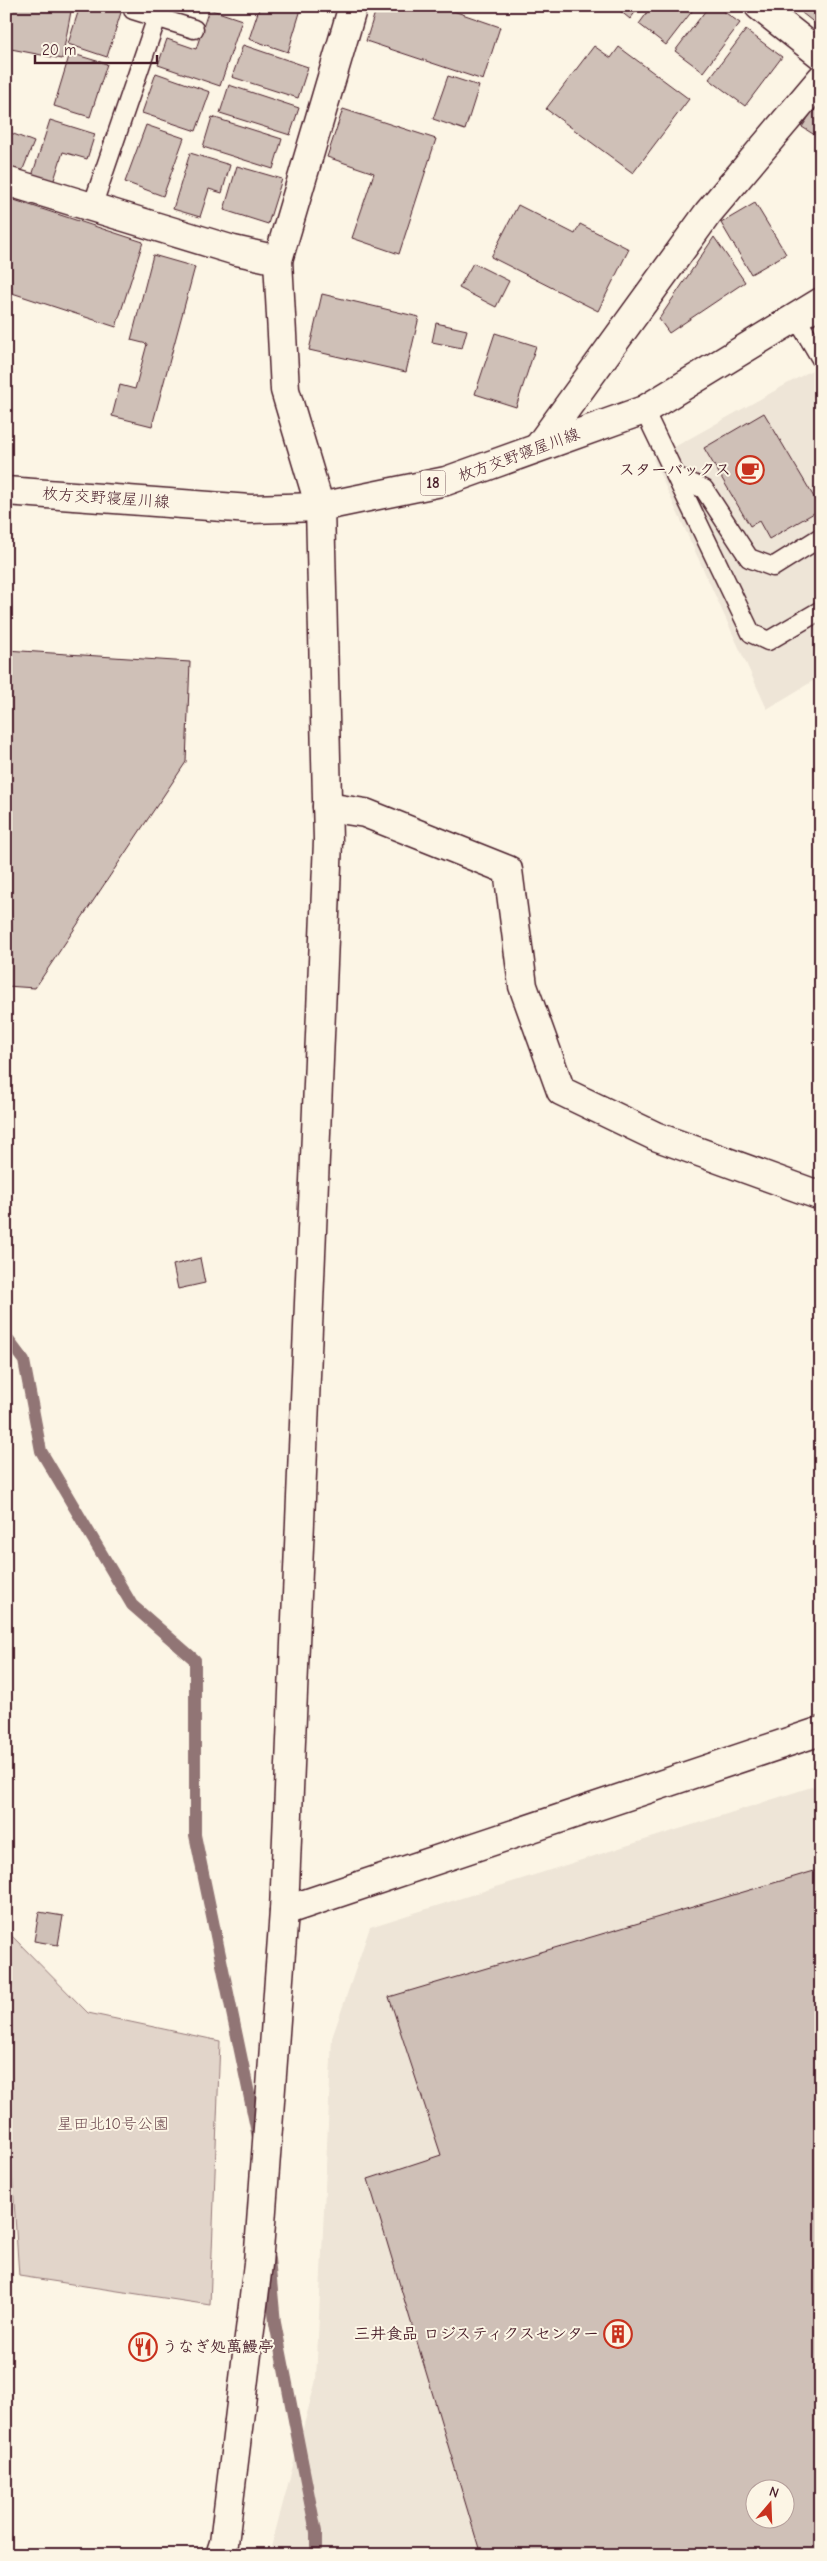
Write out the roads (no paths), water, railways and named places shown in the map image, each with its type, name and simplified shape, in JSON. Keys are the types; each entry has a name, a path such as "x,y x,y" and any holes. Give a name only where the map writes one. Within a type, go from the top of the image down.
{"street":[{"path":"220,2555 224,2543 258,2264 284,1911 327,851 320,508 284,390 278,260 353,6"},
{"path":"759,6 821,55"},
{"path":"539,446 708,213 821,79"},
{"path":"6,181 233,250 278,260"},
{"name":"枚方交野寝屋川線","path":"6,491 250,509 320,508 446,481 539,446 644,410 821,302"},
{"path":"327,807 365,813 508,870 523,986 561,1091 656,1136 821,1196"},
{"path":"284,1911 821,1731"}],"lane":[{"path":"133,10 194,29"},
{"path":"92,207 157,17"},
{"path":"796,317 821,359"},
{"path":"644,410 751,633 768,641 821,610"},
{"path":"676,476 704,490 749,558 762,565 773,567 821,537"}],"waterway":[{"path":"6,1337 24,1361 41,1451 132,1605 195,1660 195,1835 258,2137"},
{"path":"269,2259 275,2323 316,2532 316,2555"}],"place":[{"name":"スターバックス","path":"750,470"},
{"name":"三井食品 ロジスティクスセンター","path":"618,2334"},
{"name":"うなぎ処萬鰻亭","path":"143,2347"}],"park label":[{"name":"星田北10号公園","path":"113,2124"}]}
